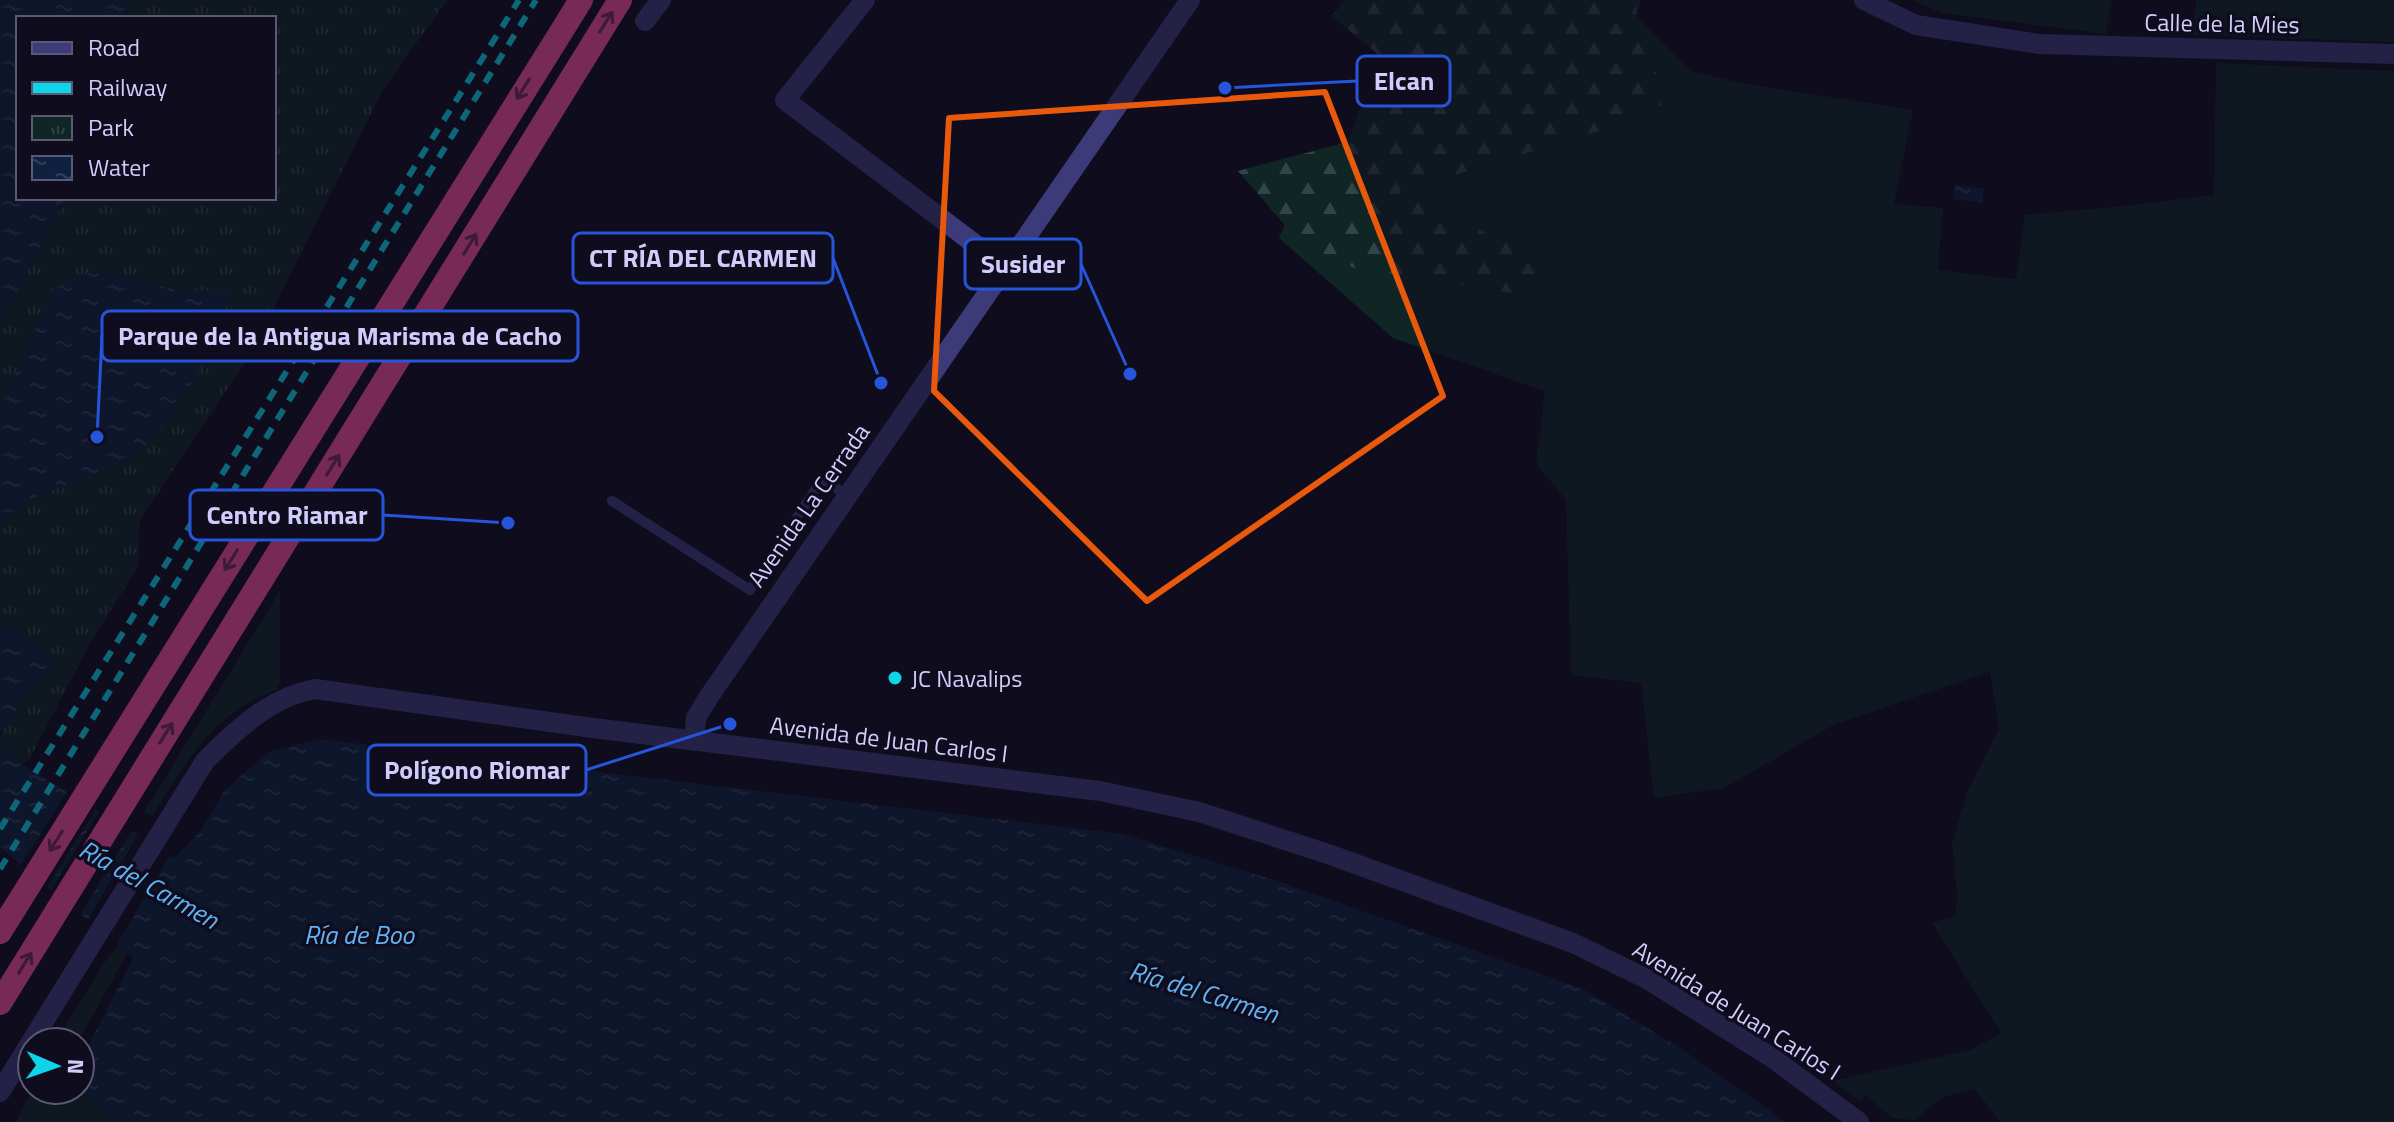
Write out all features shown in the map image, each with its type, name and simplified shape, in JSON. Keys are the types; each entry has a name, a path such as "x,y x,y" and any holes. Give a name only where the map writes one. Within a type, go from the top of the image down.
{"highway":[{"path":"0,932 581,0"},
{"path":"0,1003 620,0"}],"street":[{"path":"645,21 661,0"},
{"path":"865,0 785,100 1005,267"},
{"name":"Avenida La Cerrada","path":"694,741 696,718 708,698 1190,0"},
{"name":"Calle de la Mies","path":"1864,0 1916,25 2040,44 2394,54"},
{"name":"Avenida de Juan Carlos I","path":"0,1092 205,761 232,734 281,700 315,689 694,741 1128,795 1199,812 1331,855 1549,933 1647,979 1774,1059 1859,1122"}],"lane":[{"path":"612,501 750,590 822,479 847,495"}],"highlighted area":[{"path":"1325,92 1443,396 1147,601 934,391 949,118"}],"green space":[{"path":"127,0 447,0 383,90 250,355 140,520 138,567 88,647 29,760 23,765 0,744 2,734 13,711 58,663 0,620 0,324 64,200 276,200 276,16 126,16"},
{"path":"1345,0 1641,0 1637,16 1691,71 1741,83 1913,110 1894,204 1943,208 1938,270 2016,279 2025,215 2214,195 2216,63 2394,71 2394,1122 2000,1122 1975,1089 1943,1097 1915,1120 1892,1118 1866,1096 1859,1101 1832,1081 1970,1050 2001,1033 1932,923 1955,916 1957,894 1952,843 1967,793 1999,729 1990,672 1835,724 1724,788 1654,798 1641,683 1571,675 1566,500 1536,464 1545,391 1393,338 1279,238 1285,225 1238,171 1348,142 1380,56 1332,16"},
{"path":"1345,0 1636,0 1637,37 1671,101 1616,126 1398,192 1546,261 1524,295 1355,268 1279,238 1285,225 1238,171 1348,142 1380,56 1332,16"},
{"path":"1911,0 2112,0 2106,34 1942,13"},
{"path":"2196,0 2394,0 2394,42 2194,35"},
{"path":"280,591 280,682 277,690 234,712 218,726 190,758 152,816 144,812"},
{"path":"117,946 127,954 87,1026 65,1026"},
{"path":"96,1104 119,1122 16,1122 24,1106"}],"water":[{"path":"0,0 127,0 126,16 16,16 16,200 64,200 0,324"},
{"path":"1955,185 1984,188 1982,203 1953,199"},
{"path":"96,272 119,274 179,291 231,290 214,337 192,383 163,426 146,444 127,460 26,501 0,521 0,410 52,291 75,275"},
{"path":"0,620 58,663 37,680 0,733"},
{"name":"Ría de Boo","path":"319,739 1123,834 1280,882 1583,989 1683,1050 1786,1122 118,1122 96,1104 96,1031 133,958 0,847 0,744 23,765 175,858 202,829 224,791 268,752"}],"pier":[{"path":"69,789 98,806 45,890 19,868"},
{"path":"101,808 133,828 78,918 49,894"},
{"path":"140,832 172,852 115,948 85,924"}],"railway":[{"path":"0,829 519,0"},
{"path":"0,869 536,0"}],"place":[{"name":"Elcan","path":"1225,88"},
{"name":"Susider","path":"1130,374"},
{"name":"CT RÍA DEL CARMEN","path":"881,383"},
{"name":"Parque de la Antigua Marisma de Cacho","path":"97,437"},
{"name":"Centro Riamar","path":"508,523"},
{"name":"JC Navalips","path":"895,678"},
{"name":"Polígono Riomar","path":"730,724"}],"water label":[{"name":"Ría del Carmen","path":"149,884"},
{"name":"Ría del Carmen","path":"1204,992"}]}
